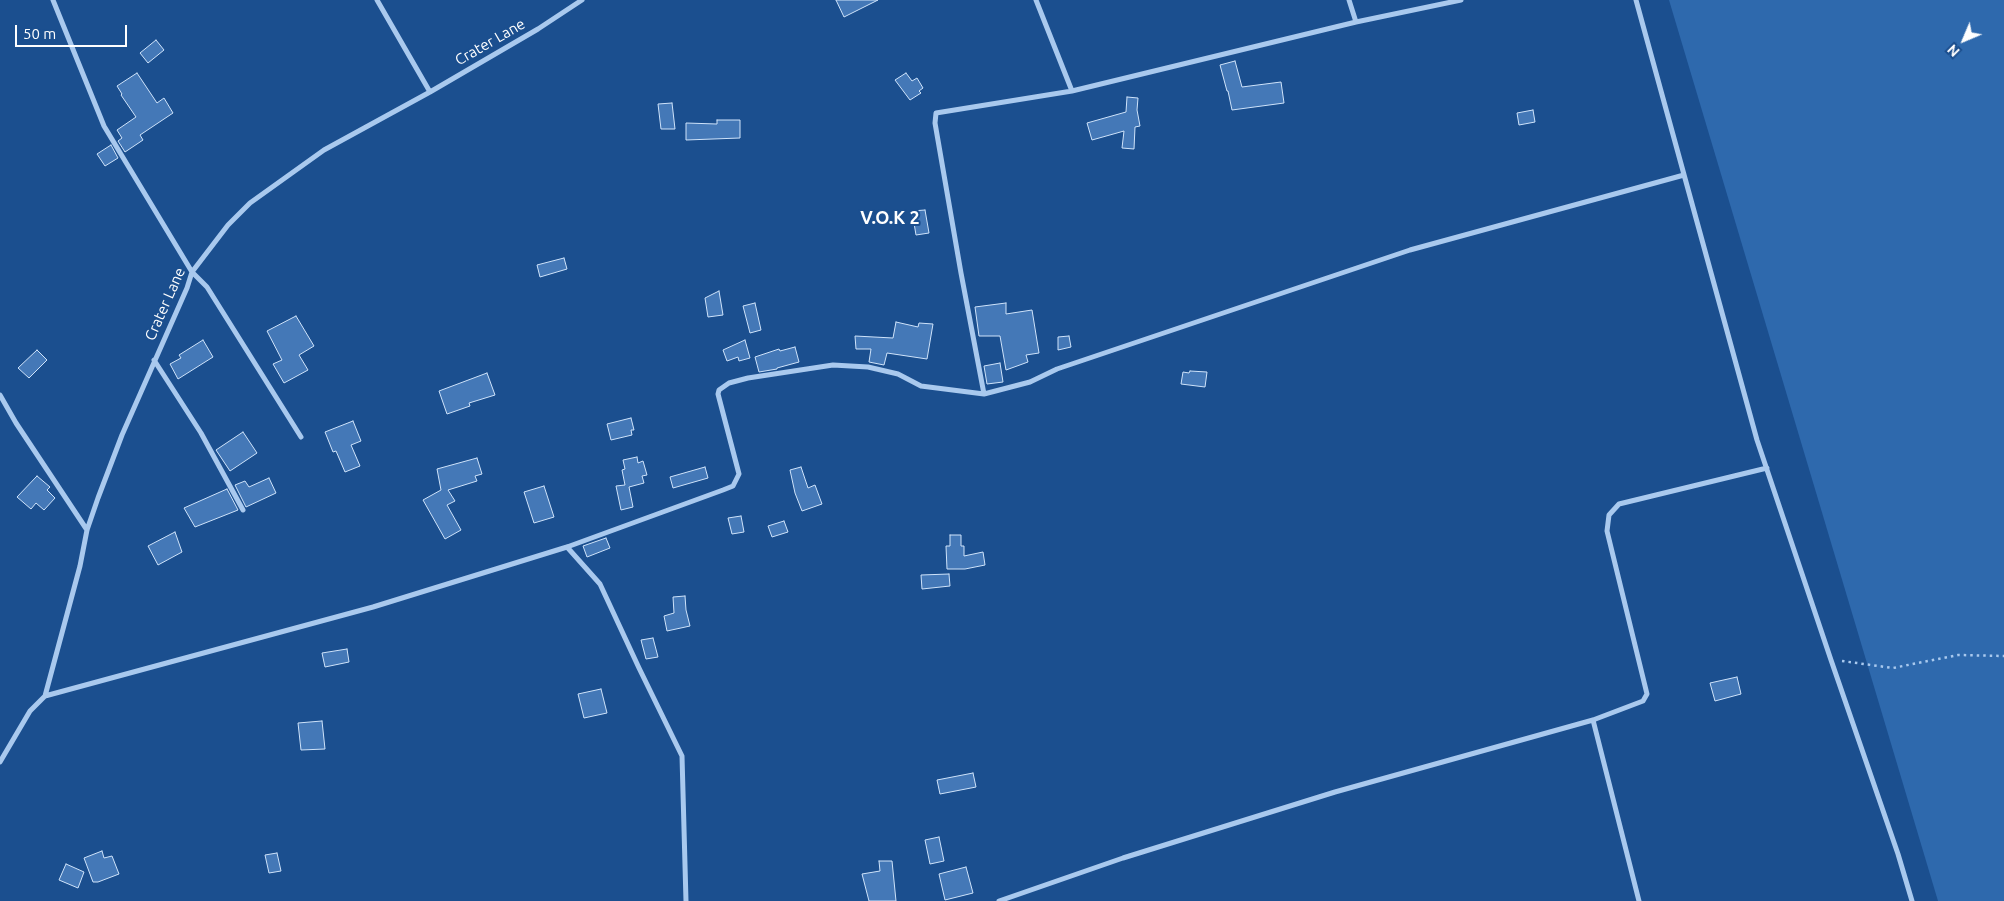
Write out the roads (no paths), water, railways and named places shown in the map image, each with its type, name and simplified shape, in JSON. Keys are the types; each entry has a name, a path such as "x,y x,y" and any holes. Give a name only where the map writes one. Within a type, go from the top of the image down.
{"street":[{"path":"53,0 104,126 192,272 207,287 301,437"},
{"path":"377,0 430,92"},
{"name":"Crater Lane","path":"0,762 30,711 45,696 80,566 87,530 122,434 187,288 192,272 228,225 250,204 324,150 430,92 538,29 582,0"},
{"path":"1036,0 1072,91"},
{"path":"1349,0 1356,22"},
{"path":"984,394 935,123 936,113 952,112 1072,91 1356,22 1460,0"},
{"path":"1636,0 1757,440 1830,660 1898,854 1912,901"},
{"path":"45,696 373,607 567,547 733,486 739,474 718,394 723,386 729,383 748,378 833,365 868,367 898,374 922,386 984,394 1030,382 1057,369 1410,250 1684,175"},
{"path":"154,360 200,433 243,510"},
{"path":"0,395 16,423 87,530"},
{"path":"999,901 1123,858 1335,792 1594,720 1643,701 1647,694 1606,531 1609,515 1619,504 1767,468"},
{"path":"567,547 600,584 682,756 686,901"},
{"path":"1594,720 1639,901"}],"district":[{"name":"V.O.K 2","path":"890,218"}]}
